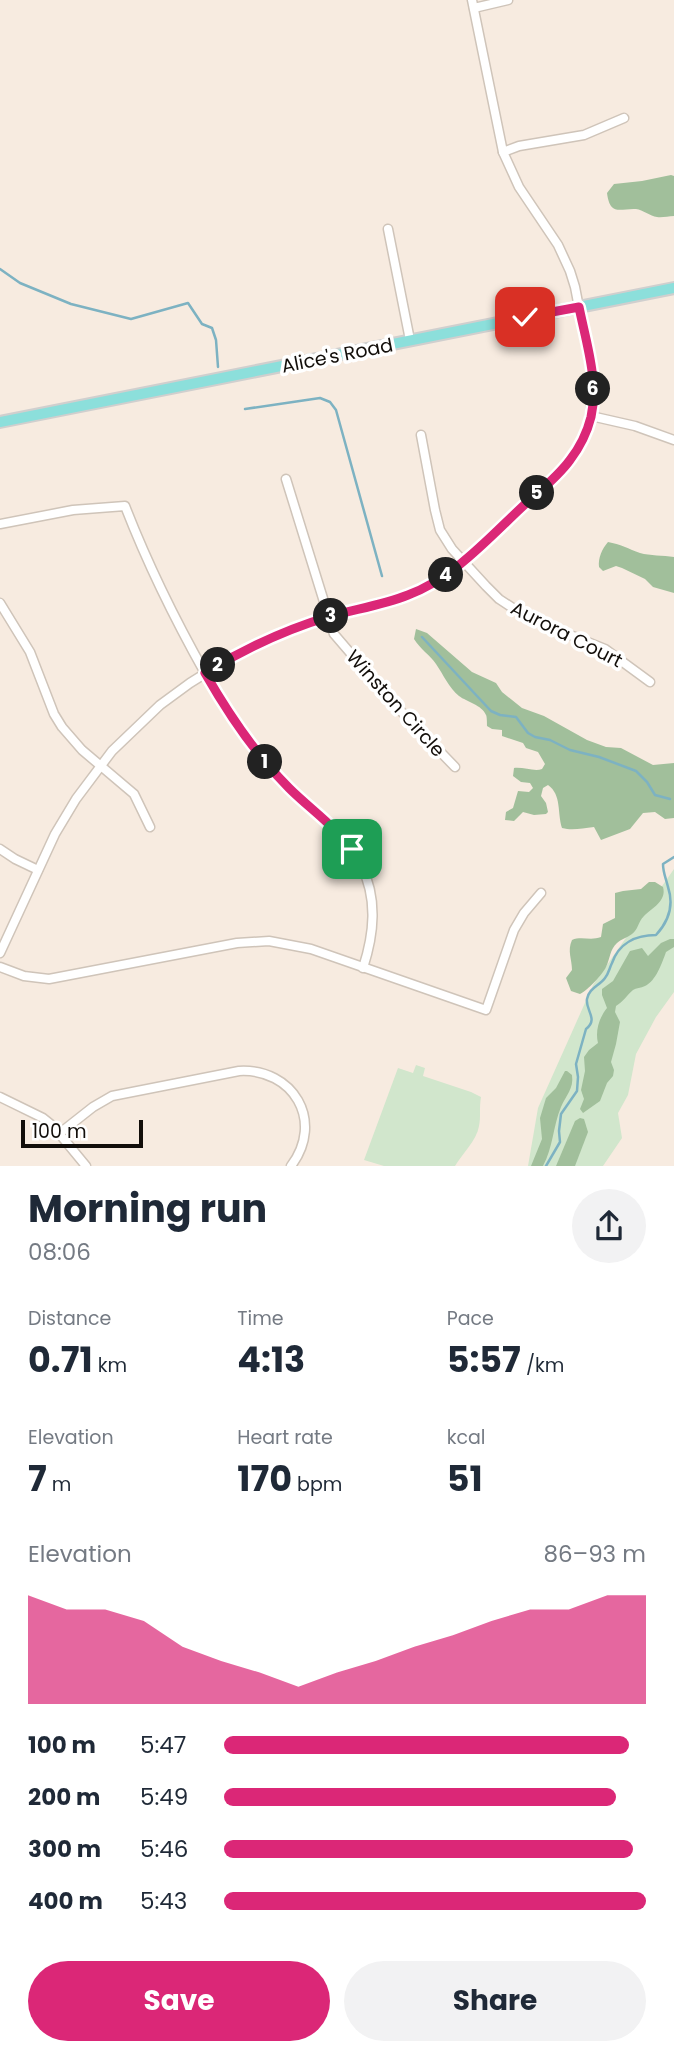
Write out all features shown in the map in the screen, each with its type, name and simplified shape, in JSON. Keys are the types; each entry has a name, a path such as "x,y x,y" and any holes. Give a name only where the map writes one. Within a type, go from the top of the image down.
{"main road":[{"name":"Alice's Road","path":"0,422 674,288"}],"street":[{"path":"0,953 64,817 101,765 151,713 205,673 281,634 328,617 408,595 440,579 464,562 568,463 585,434 591,416 592,375 572,279 552,232 519,187 503,152 473,4 508,0"},
{"path":"503,152 519,146 584,135 624,118"},
{"path":"388,229 410,340"},
{"path":"591,416 635,426 674,440"},
{"name":"Aurora Court","path":"421,435 437,520 446,540 486,586 513,609 543,625 605,649 650,682"},
{"name":"Winston Circle","path":"286,478 334,634 395,705 455,767"},
{"path":"0,524 73,510 125,506 164,599 226,709 250,744 292,791 342,835 362,867 370,890 373,920 363,968"},
{"path":"0,603 30,652 54,714 62,727 72,740 134,794 150,827"},
{"path":"0,849 38,870"},
{"path":"0,967 24,976 48,979 237,943 261,941 300,946 486,1010 514,930 541,893"},
{"path":"60,1133 112,1096 239,1071 260,1072 275,1077 291,1090 304,1116 303,1146 291,1166"},
{"path":"0,1097 43,1118 60,1133 86,1166"}],"green space":[{"path":"674,176 674,216 657,217 636,209 617,210 608,201 607,193 614,184"},
{"path":"608,542 644,554 674,557 674,593 653,587 645,579 616,566 603,571 599,567 599,560"},
{"path":"416,629 427,633 472,672 496,683 502,692 522,708 544,716 587,740 606,747 621,748 653,765 674,763 674,818 665,819 655,812 643,813 630,829 601,840 594,827 562,828 557,799 548,785 543,788 541,796 546,803 546,814 523,812 514,821 505,820 506,812 513,808 518,791 529,792 533,788 530,783 521,782 513,776 514,768 539,770 545,764 538,752 526,748 523,743 502,736 502,730 487,726 484,712 455,693 434,661 416,643"},
{"path":"674,869 674,992 656,1017 636,1054 628,1095 618,1113 622,1138 603,1166 528,1166 538,1108 593,985"},
{"path":"649,882 663,887 661,900 642,918 634,932 615,945 602,974 587,990 580,994 571,991 566,978 572,970 572,940 601,937 603,924 615,918 615,893 641,889"},
{"path":"674,939 674,947 666,952 652,980 633,990 616,1006 615,1012 620,1022 611,1062 613,1076 600,1101 583,1113 580,1109 584,1099 581,1090 585,1071 584,1057 598,1043 598,1025 607,1008 602,989 613,981 630,951 642,948 648,956 661,943"},
{"path":"416,1065 425,1068 423,1076 481,1097 478,1131 455,1166 384,1166 364,1160 398,1068 413,1073"},
{"path":"565,1071 572,1075 572,1084 558,1114 549,1152 543,1166 531,1166 542,1139 540,1118 546,1098 556,1088"},
{"path":"584,1119 588,1132 575,1166 556,1166 575,1121"}],"waterway":[{"path":"0,269 20,283 71,304 131,319 188,303 202,324 212,328 216,340 218,367"},
{"path":"245,409 320,398 330,402 336,410 382,576"},
{"path":"422,637 491,711 516,717 528,733 535,737 636,771 655,795 670,799"},
{"path":"546,1166 560,1142 561,1114 577,1091 576,1064 592,1018 587,1003 588,995 603,981 615,956 624,945 635,939 656,935 664,924 669,912 670,894 663,864 674,857"}],"route":[{"path":"352,849 342,835 292,791 260,757 230,716 205,673 281,634 318,620 392,601 440,579 464,562 568,463 585,434 592,407 592,375 579,307 525,317"}]}
